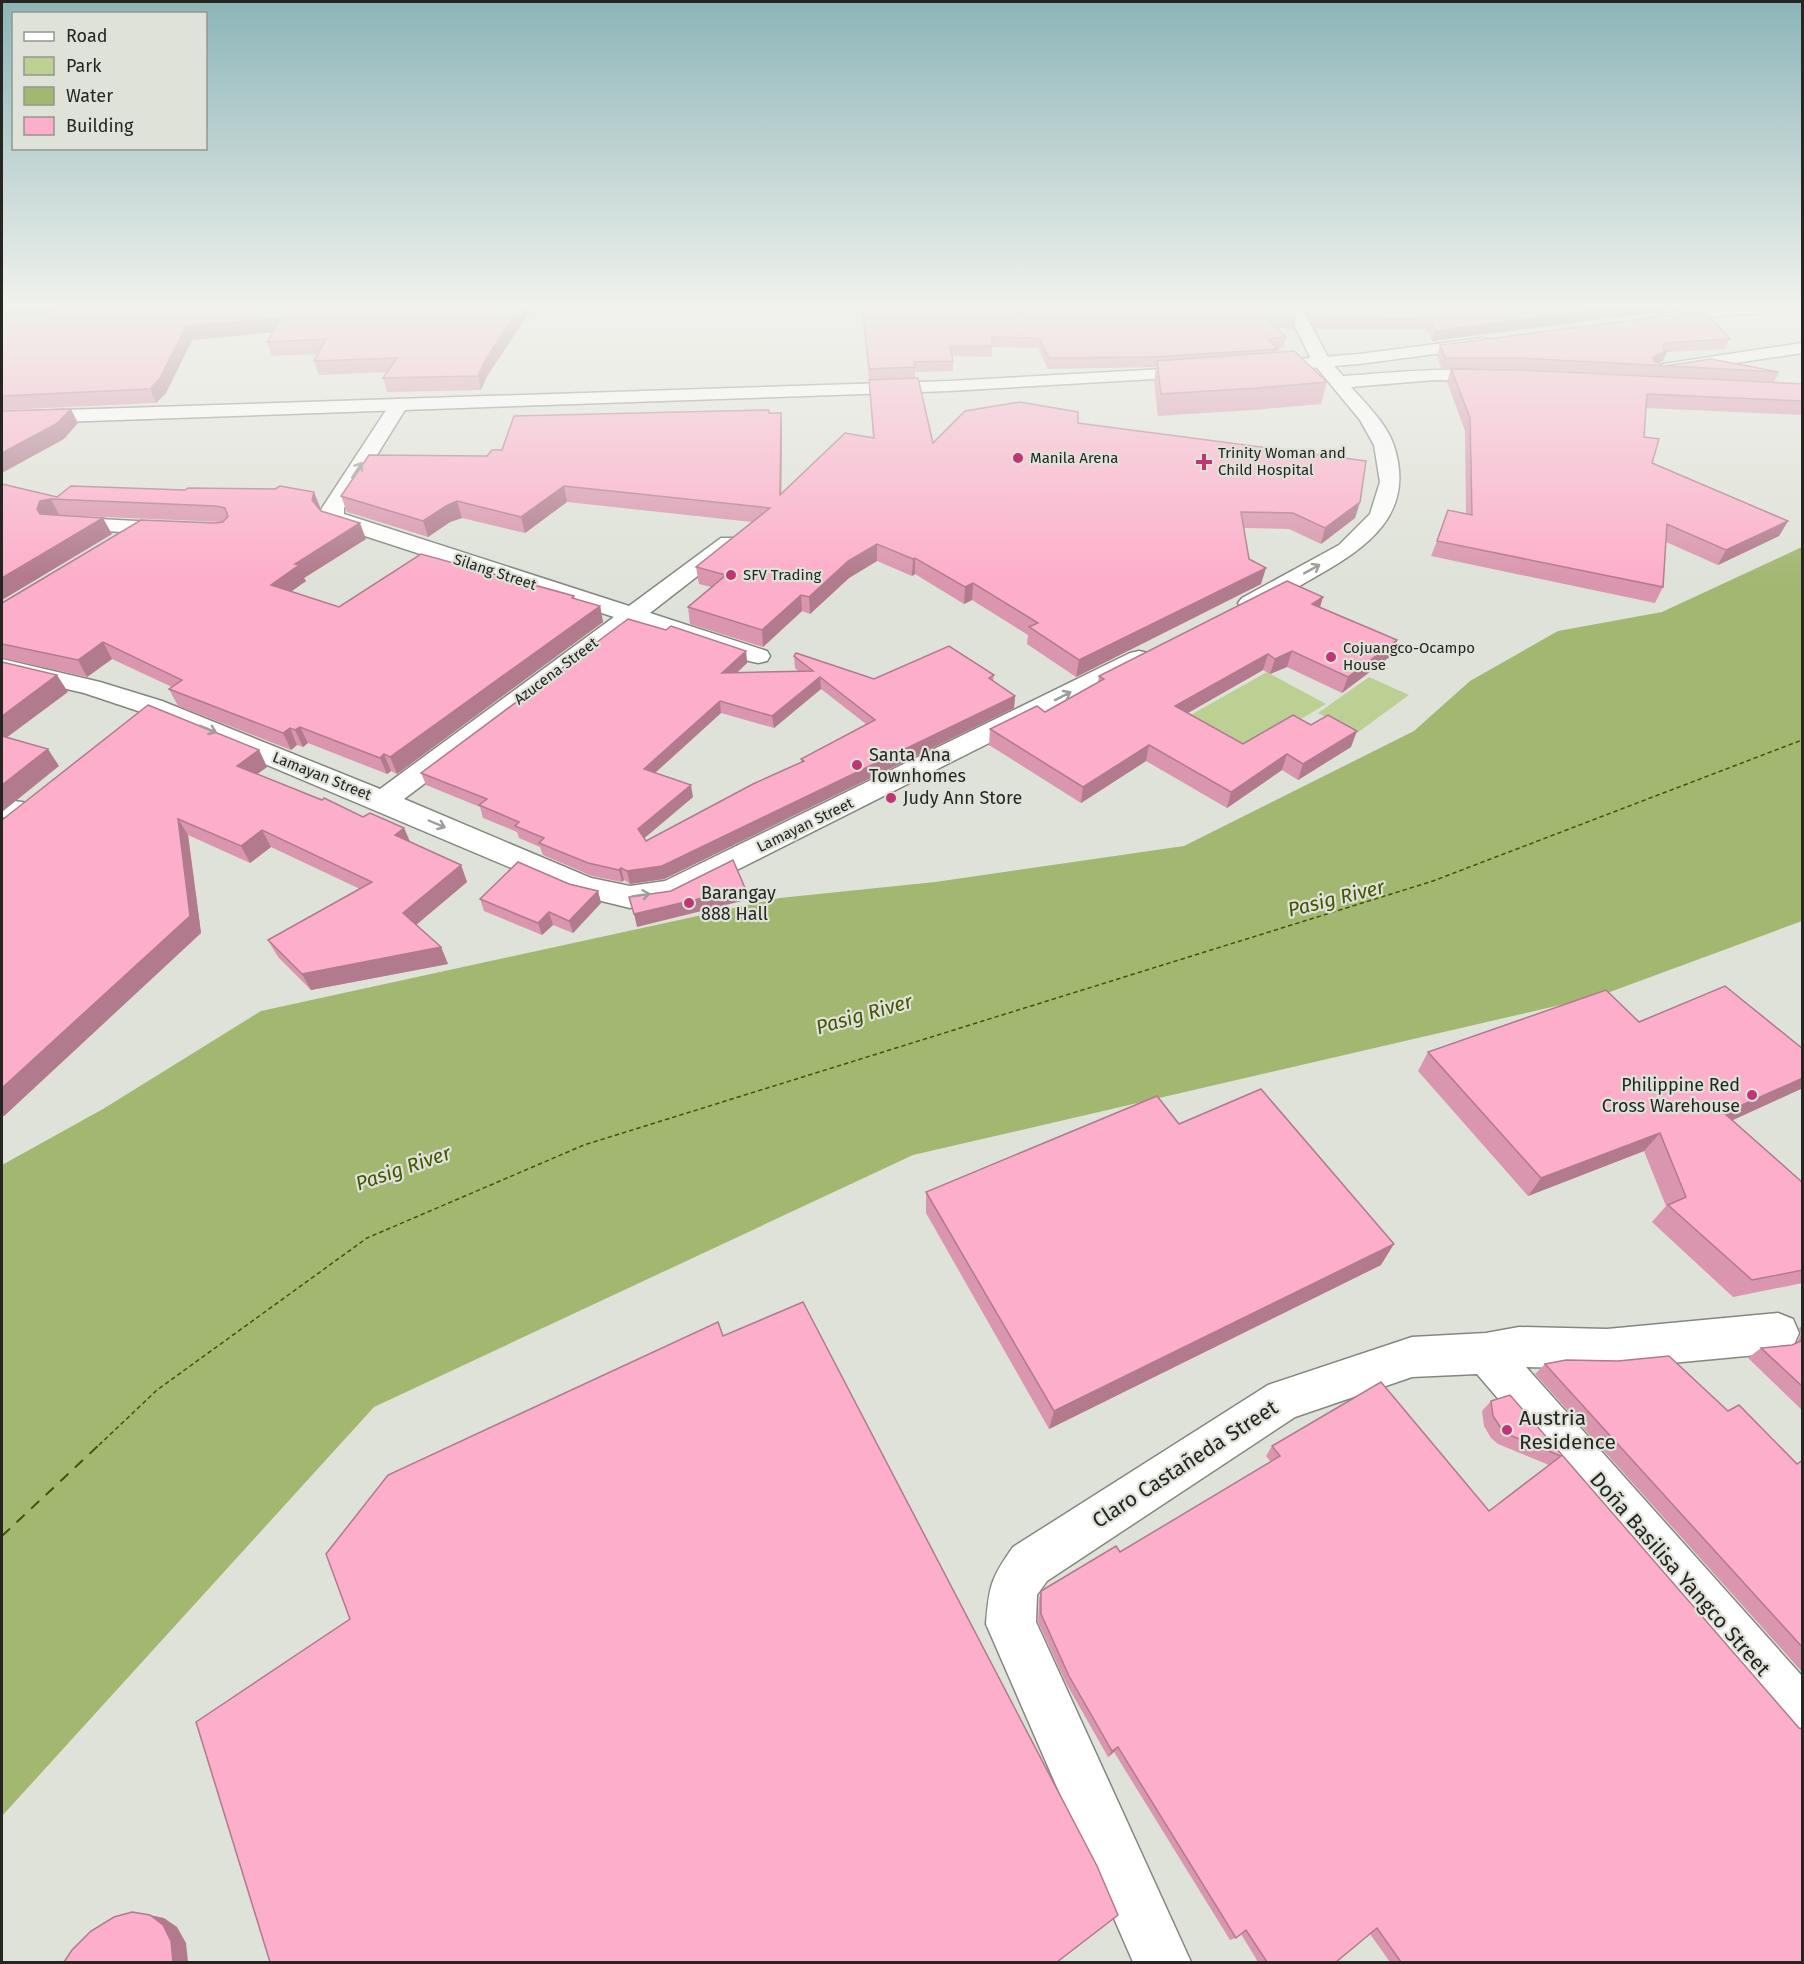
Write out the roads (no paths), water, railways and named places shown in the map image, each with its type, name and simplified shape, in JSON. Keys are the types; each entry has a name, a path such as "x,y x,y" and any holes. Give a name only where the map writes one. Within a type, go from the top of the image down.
{"street":[{"path":"2,418 663,396"},
{"path":"1232,612 1347,550 1380,516 1390,482 1384,446 1368,418 1351,396"},
{"name":"Silang Street","path":"399,405 333,508 331,514 336,519 758,656"},
{"path":"59,522 199,530"},
{"path":"111,546 141,528"},
{"name":"Azucena Street","path":"383,801 729,543"},
{"name":"Lamayan Street","path":"2,667 91,687 153,707 383,801 584,887 630,897 672,890 1165,645"},
{"path":"126,729 153,707"},
{"path":"2,828 23,805"},
{"name":"Claro Castañeda Street","path":"1162,1962 1011,1624 1013,1588 1030,1564 1283,1400 1412,1357 1486,1353 1519,1347 1607,1349 1778,1333"},
{"name":"Doña Basilisa Yangco Street","path":"1486,1353 1803,1714"}],"water":[{"name":"Pasig River","path":"1802,547 1802,921 1599,996 913,1155 374,1407 2,1816 2,1165 103,1109 261,1011 780,898 935,882 1184,846 1414,731 1470,681 1558,631 1662,612"}],"place":[{"name":"Manila Arena","path":"1018,458"},
{"name":"Trinity Woman and Child Hospital","path":"1204,462"},
{"name":"SFV Trading","path":"731,575"},
{"name":"Cojuangco-Ocampo House","path":"1331,657"},
{"name":"Santa Ana Townhomes","path":"857,765"},
{"name":"Judy Ann Store","path":"891,798"},
{"name":"Barangay 888 Hall","path":"689,903"},
{"name":"Philippine Red Cross Warehouse","path":"1752,1095"},
{"name":"Austria Residence","path":"1507,1430"}]}
